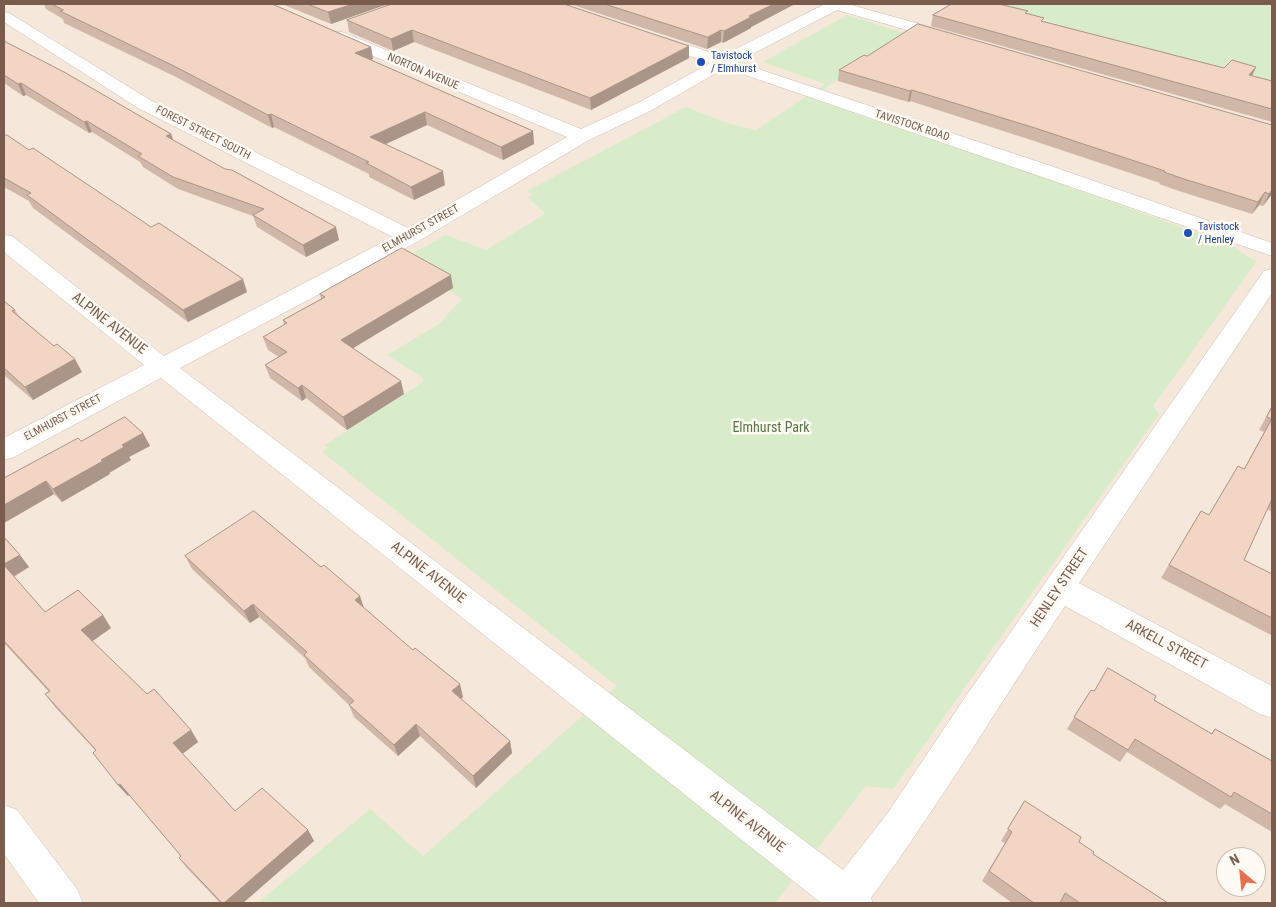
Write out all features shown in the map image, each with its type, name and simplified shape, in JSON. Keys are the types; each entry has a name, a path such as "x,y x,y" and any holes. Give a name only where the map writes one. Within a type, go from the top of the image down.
{"street":[{"path":"834,4 969,43"},
{"name":"ELMHURST STREET","path":"4,450 409,237 582,136 644,107 722,63 834,4"},
{"name":"FOREST STREET SOUTH","path":"4,16 144,104 409,237"},
{"name":"NORTON AVENUE","path":"347,26 326,30 432,76 582,136"},
{"name":"TAVISTOCK ROAD","path":"640,34 1041,169 1272,250"},
{"name":"ALPINE AVENUE","path":"4,241 850,901"},
{"name":"HENLEY STREET","path":"850,901 1272,276"},
{"name":"ARKELL STREET","path":"1060,588 1272,703"},
{"path":"4,823 63,903"}],"shaded area":[{"path":"13,4 983,4 1272,82 1272,903 4,903 4,7"}],"green space":[{"path":"983,4 1272,4 1272,82"},
{"name":"Elmhurst Park","path":"847,15 911,35 828,86 815,100 1036,175 1231,245 1256,262 1153,406 1159,414 893,789 866,786 775,903 258,903 370,809 423,856 617,686 322,452 328,448 325,445 423,382 422,377 387,355 439,324 462,299 400,260 446,235 486,250 545,214 528,197 532,194 527,191 686,107 730,124 756,130 825,84 763,62"}],"building":[{"path":"52,4 272,4 371,47 355,53 533,131 501,147 425,112 370,137 443,171 411,187 366,163 369,162 271,114 268,115 174,66 60,11 63,10"},
{"path":"308,4 353,4 328,12"},
{"path":"392,4 564,4 689,46 590,98 412,30 391,39 347,20"},
{"path":"605,4 774,4 724,31 721,30 708,37"},
{"path":"952,4 999,4 1028,11 1025,13 1044,18 1041,21 1224,68 1232,60 1256,67 1249,75 1272,81 1272,109 933,15"},
{"path":"918,24 1272,125 1272,190 1269,194 1265,192 1258,202 1035,128 912,90 839,70 864,55 867,56"},
{"path":"4,41 64,72 171,134 166,136 336,227 303,245 253,215 264,209 173,177 138,156 142,154 87,121 84,122 21,83 18,84 4,75"},
{"path":"7,135 29,150 33,148 151,227 159,223 243,279 183,310 27,195 31,193 4,178 4,136"},
{"path":"402,248 451,275 341,340 401,381 343,417 302,385 298,388 265,365 287,352 263,337 287,323 283,320 325,297 320,294"},
{"path":"4,301 15,310 12,311 54,346 57,344 75,359 25,387 4,368"},
{"path":"1272,407 1272,419 1267,417"},
{"path":"125,417 143,433 122,445 124,447 101,460 103,461 53,489 46,481 4,505 4,478 78,438 81,441"},
{"path":"1272,419 1272,499 1244,560 1272,574 1272,618 1169,565 1201,511 1209,515 1238,466 1244,469"},
{"path":"254,511 321,567 324,565 360,596 355,600 413,650 415,648 460,684 452,691 510,741 473,776 416,724 394,745 349,705 354,701 304,655 307,652 253,604 244,611 185,556"},
{"path":"4,537 20,555 4,564"},
{"path":"4,565 45,612 78,590 103,615 81,630 147,694 154,689 191,730 173,743 235,811 262,788 308,830 224,903 179,858 181,856 120,784 118,785 93,753 96,750 45,694 50,691 4,641"},
{"path":"1108,668 1156,696 1154,700 1212,734 1215,729 1272,761 1272,814 1234,792 1231,797 1135,739 1128,750 1074,717 1091,690 1094,691"},
{"path":"1025,801 1081,837 1079,842 1094,852 1093,854 1168,903 1080,903 1065,893 1060,903 1034,903 989,871 1012,832 1008,829"}],"place":[{"name":"Tavistock / Elmhurst","path":"701,62"},
{"name":"Tavistock / Henley","path":"1188,233"}]}
